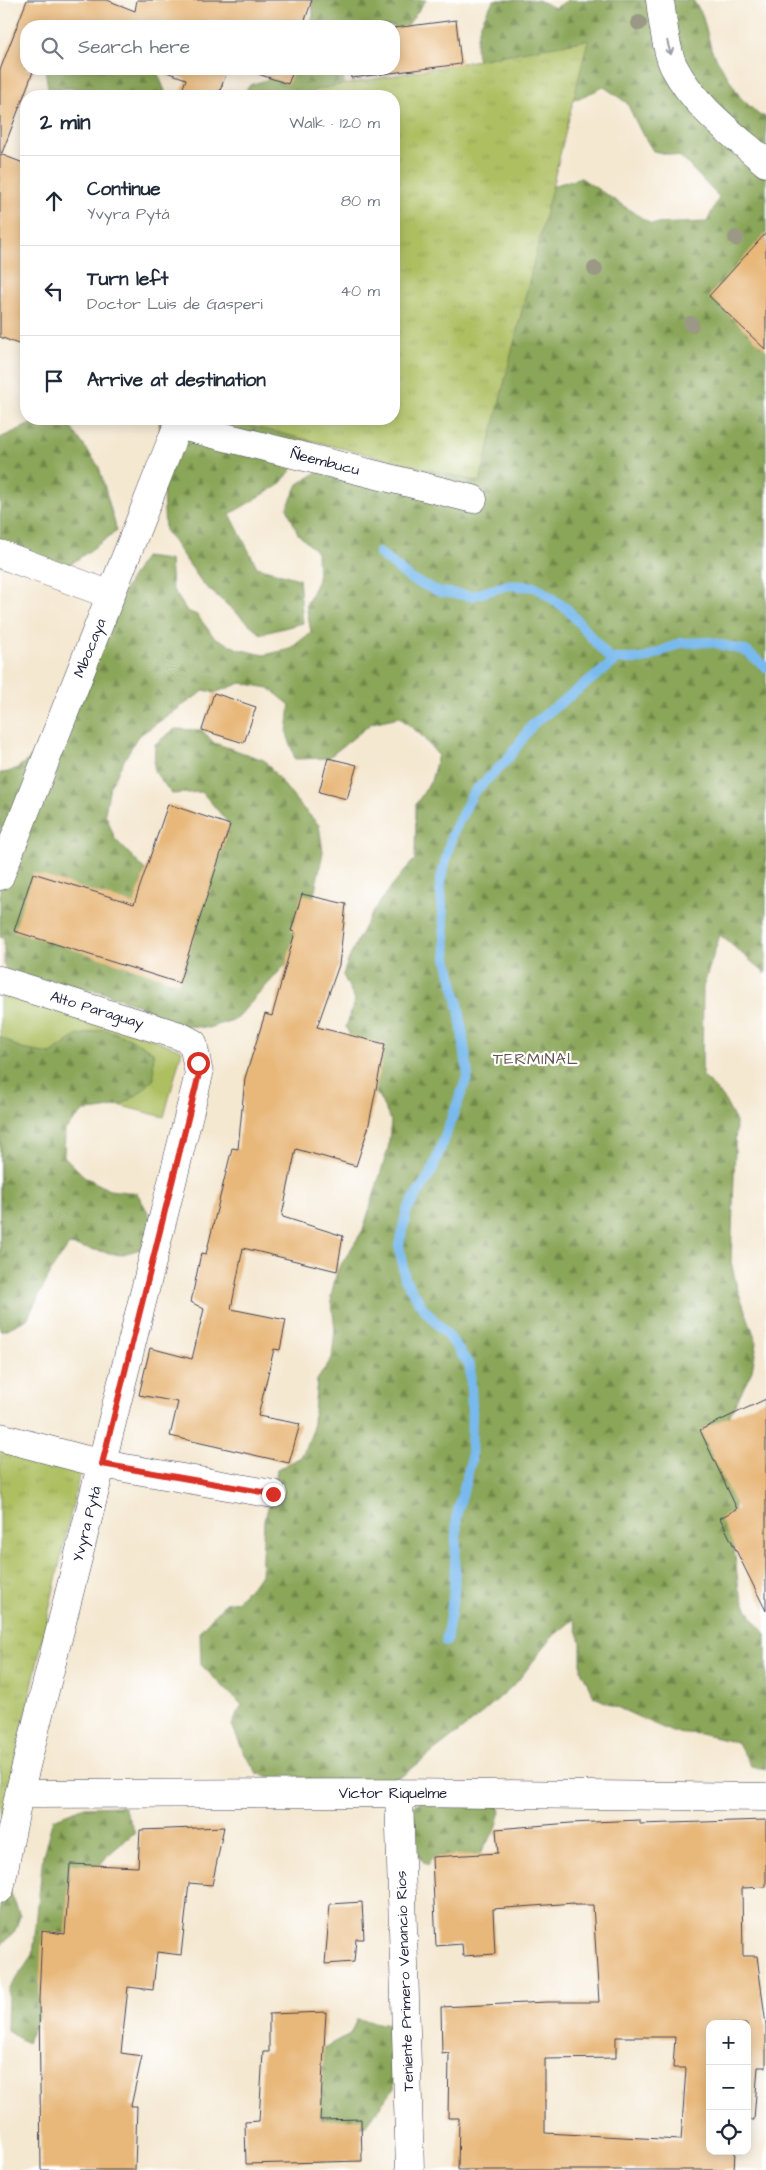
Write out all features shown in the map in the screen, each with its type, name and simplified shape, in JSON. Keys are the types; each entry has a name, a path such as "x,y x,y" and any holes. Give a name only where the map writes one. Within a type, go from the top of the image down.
{"street":[{"path":"660,0 662,20 673,66 701,106 766,163"},
{"name":"Mbocaya","path":"0,876 178,425"},
{"name":"Ñeembucu","path":"190,425 473,499"},
{"path":"0,554 111,595"},
{"name":"Alto Paraguay","path":"0,980 180,1036 193,1043"},
{"name":"Yvyra Pytá","path":"0,1889 19,1794 199,1074 193,1043"},
{"path":"0,1437 102,1464 273,1494"},
{"name":"Victor Riquelme","path":"19,1794 400,1793 766,1797"},
{"name":"Teniente Primero Venancio Rios","path":"400,1793 410,2170"}],"green space":[{"path":"312,0 426,0 402,33 400,33 400,20 311,20 313,15"},
{"path":"494,0 538,0 555,8 568,0 693,0 702,14 712,51 740,97 759,115 766,117 766,286 744,326 766,350 766,974 720,935 703,987 702,1075 723,1097 736,1122 731,1262 737,1288 757,1343 752,1371 727,1420 736,1476 732,1531 739,1591 751,1616 766,1634 766,1769 751,1766 738,1743 700,1734 672,1732 594,1697 581,1670 581,1643 574,1619 551,1638 517,1682 473,1721 402,1776 375,1783 285,1782 257,1773 243,1751 232,1725 242,1705 201,1665 200,1631 225,1603 237,1601 261,1575 264,1520 273,1494 277,1470 301,1457 312,1433 317,1380 332,1358 335,1330 331,1296 337,1271 363,1230 388,1149 391,1121 379,1097 361,1079 357,1051 346,1027 355,1000 343,975 356,943 373,913 415,859 416,804 431,781 438,755 421,735 399,717 372,723 328,758 295,759 287,733 290,705 269,688 241,683 214,693 205,690 137,737 110,786 105,813 115,839 152,877 202,872 230,825 202,792 172,794 154,771 155,744 175,729 202,730 214,743 264,760 299,804 319,825 323,852 311,909 287,963 236,1019 208,1028 181,1025 130,1002 99,991 71,989 16,991 4,965 4,938 0,937 0,773 18,767 44,745 144,557 170,560 172,588 187,611 197,615 214,637 238,649 264,655 290,649 311,632 306,605 318,580 317,552 298,534 287,508 298,484 319,471 371,458 423,468 510,214 555,185 581,178 651,224 707,222 719,197 681,157 653,151 627,103 604,87 579,98 521,105 487,77 481,69 478,60 476,41 481,24"},
{"path":"588,40 480,482 247,425 400,425 400,90 314,90"},
{"path":"46,75 158,75 165,90 93,90 48,88"},
{"path":"271,75 343,75 345,90 246,90 250,85 266,80"},
{"path":"29,425 69,425 99,467 117,531 71,564 28,570 0,565 0,438"},
{"path":"159,425 312,425 313,444 279,485 230,514 257,567 299,579 303,623 261,634 203,584 165,530"},
{"path":"0,983 182,1050 164,1117 68,1092 0,1325"},
{"path":"103,1029 130,1038 153,1052 154,1079 123,1104 106,1109 84,1111 65,1130 64,1156 84,1176 109,1190 137,1193 153,1221 147,1247 120,1255 69,1245 53,1268 27,1319 5,1330 0,1330 0,1036 21,1049 51,1054 76,1036"},
{"path":"0,1447 81,1468 0,1829"},
{"path":"445,1784 493,1788 501,1811 496,1829 478,1856 432,1857 428,1866 404,1843 403,1813"},
{"path":"123,1806 135,1832 108,1855 88,1880 45,2001 27,2043 7,2031 8,1990 33,1955 43,1855 53,1819 85,1807"},
{"path":"0,1883 9,1888 20,1916 14,1933 0,1945"},
{"path":"357,2019 400,2027 394,2088 366,2126 333,2137 320,2117 312,2055 350,2034"}],"building":[{"path":"27,0 107,0 135,11 137,0 312,0 305,20 20,20 20,75 32,75 26,90 20,90 20,106 2,153 0,152 0,70"},
{"path":"456,20 461,64 400,72 400,27"},
{"path":"175,75 226,75 220,90 182,90 186,79"},
{"path":"261,75 292,75 288,84"},
{"path":"351,75 375,75 351,78"},
{"path":"0,154 20,162 20,345 0,337"},
{"path":"766,233 766,350 709,296"},
{"path":"214,693 256,707 244,743 202,730"},
{"path":"328,758 357,765 347,799 319,792"},
{"path":"168,804 230,825 179,983 14,931 33,873 134,904"},
{"path":"302,894 346,904 339,965 317,1027 385,1044 368,1129 356,1166 296,1149 282,1215 283,1217 343,1236 337,1271 243,1248 231,1309 286,1320 280,1350 274,1349 258,1416 300,1424 289,1463 170,1436 178,1402 139,1395 150,1348 192,1359 204,1309 191,1302 201,1253 206,1254 232,1148 238,1149 245,1078 265,1014 272,1016 295,932 291,931"},
{"path":"766,1399 766,1611 720,1518 737,1509 700,1430"},
{"path":"640,1820 640,1824 766,1820 766,1887 742,1888 743,1956 757,1956 766,2025 766,2067 758,2067 754,2120 751,2120 751,2020 706,2020 706,2155 735,2155 734,2170 458,2170 459,2118 448,2118 449,2053 442,2054 441,2007 547,2002 599,2002 593,1905 574,1905 574,1903 493,1909 495,1954 463,1956 462,1944 436,1946 432,1857 498,1853 496,1829","holes":["616,2037 675,2037 673,2068 686,2068 681,2140 545,2133 545,2059 616,2058"]},
{"path":"224,1827 212,1885 189,1883 181,1955 157,1952 153,1990 128,1987 121,2053 142,2056 131,2106 137,2106 135,2170 41,2170 39,1999 42,1931 65,1934 70,1864 138,1867 140,1830"},
{"path":"362,1902 364,1939 356,1939 354,1962 325,1964 330,1904"},
{"path":"326,2012 320,2120 361,2119 362,2161 246,2164 245,2122 259,2121 263,2052 269,2052 269,2014"}],"waterway":[{"path":"379,553 411,579 440,592 472,596 508,585 536,587 567,609 610,659 644,659 680,643 711,642 746,651 766,667"},
{"path":"446,1642 454,1592 457,1514 471,1461 472,1409 470,1366 447,1334 423,1308 405,1279 399,1245 407,1210 432,1171 468,1075 459,1008 447,958 440,883 452,835 473,793 507,760 533,724 618,659"}],"district":[{"name":"TERMINAL","path":"536,1059"}],"route":[{"path":"198,1063 199,1074 102,1464 273,1494"}]}
